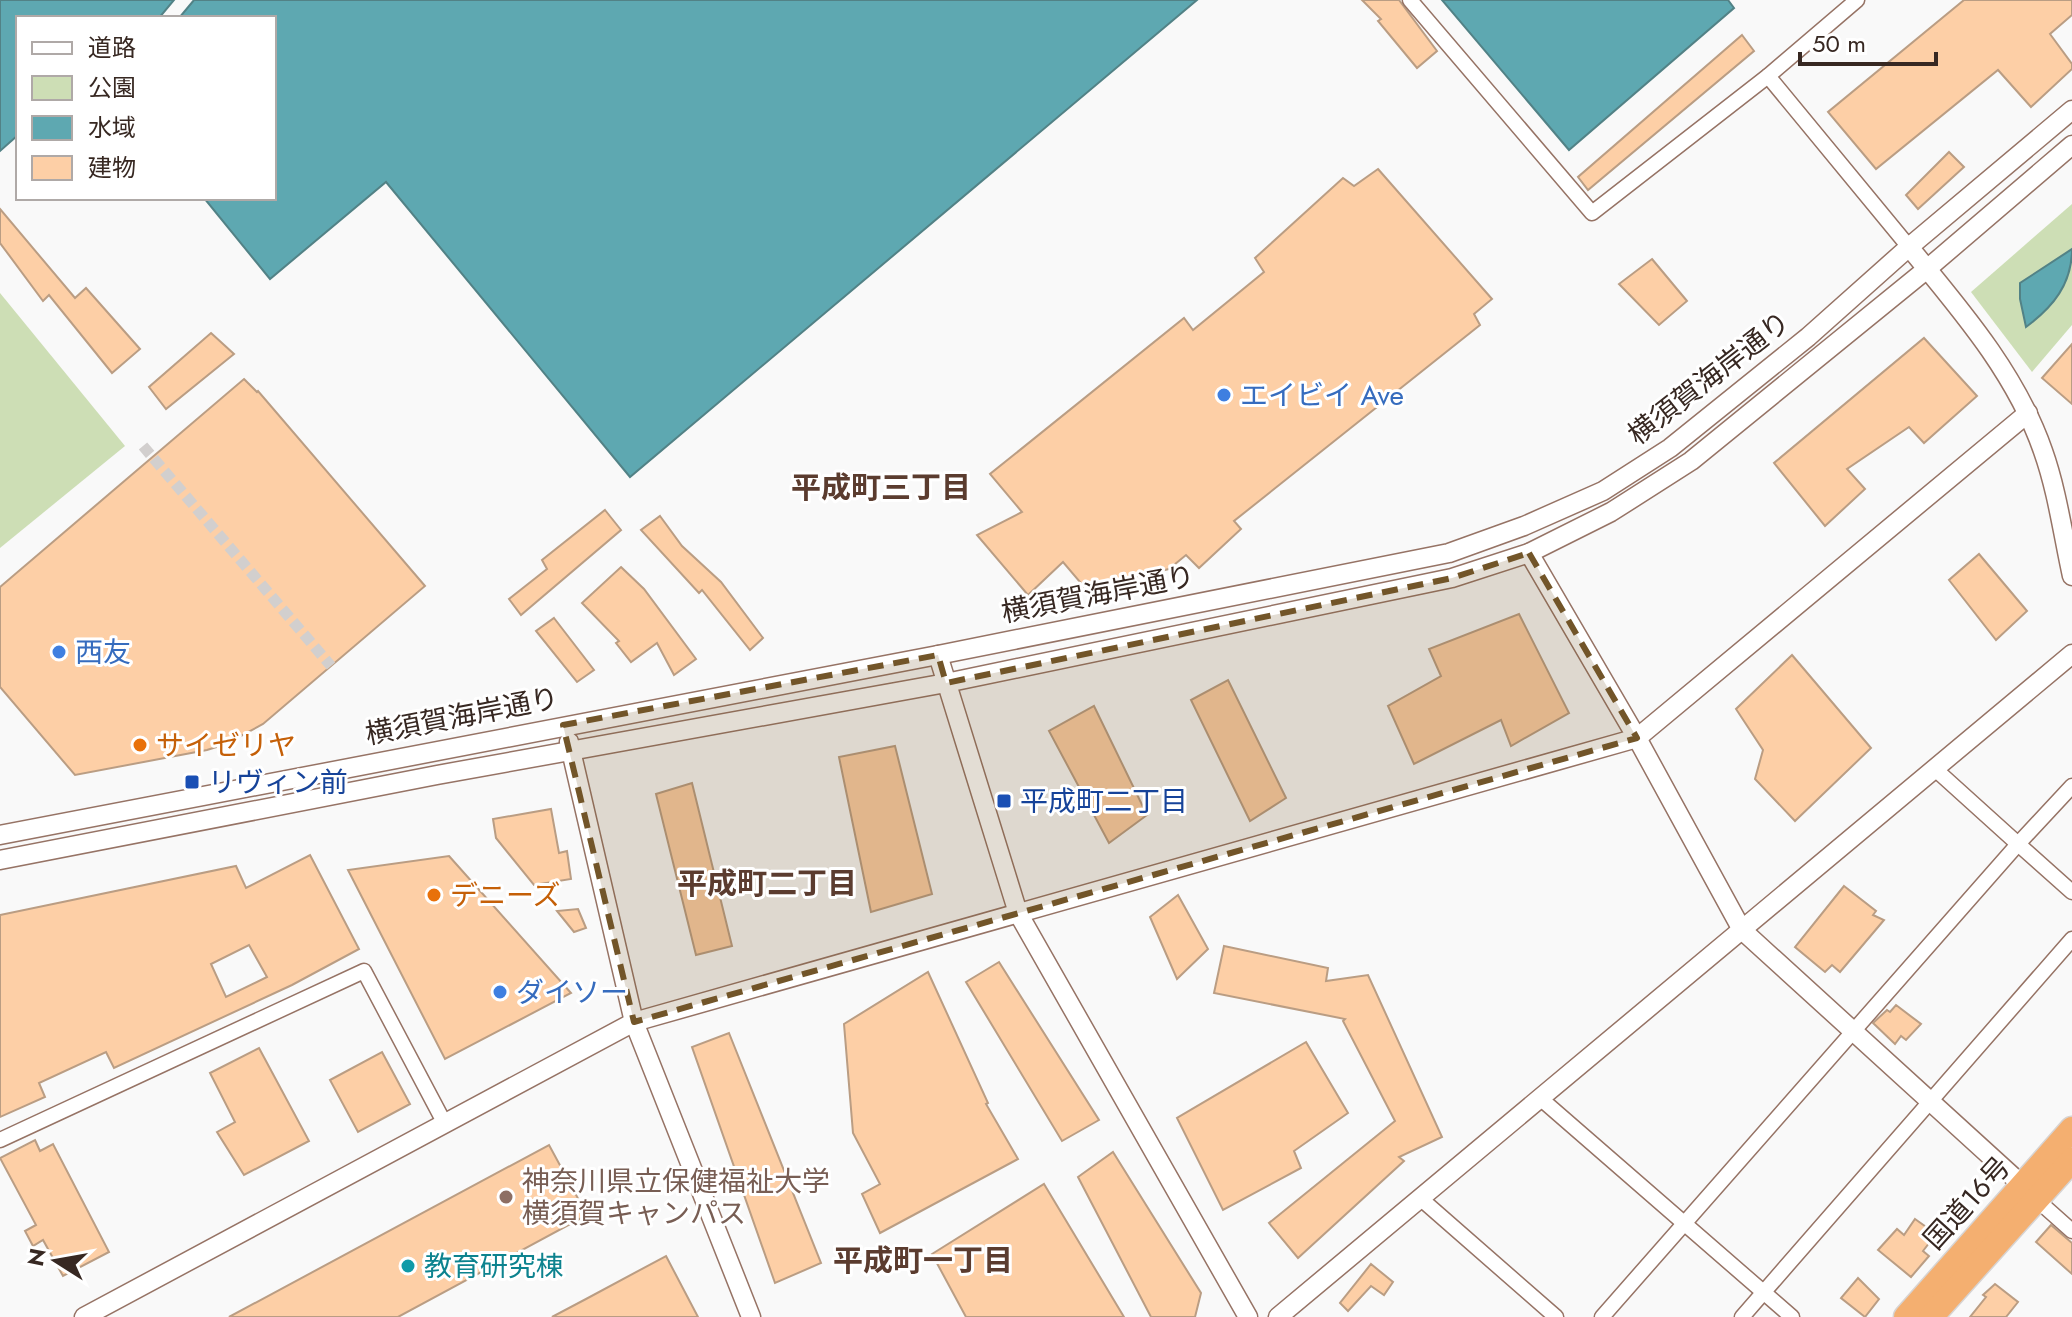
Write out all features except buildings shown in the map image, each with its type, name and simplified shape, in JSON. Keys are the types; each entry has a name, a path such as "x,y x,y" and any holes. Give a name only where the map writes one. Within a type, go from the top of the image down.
{"highway":[{"name":"国道16号","path":"1931,1317 2030,1192 2072,1129"},
{"name":"国道16号","path":"1906,1317 2030,1192 2072,1160"}],"street":[{"path":"1410,0 1592,213 1768,76 1857,0"},
{"path":"1768,76 1927,269 2010,380 2044,453 2072,576"},
{"name":"横須賀海岸通り","path":"0,835 938,655 1449,553 1524,526 1603,491 1670,448 1808,337 2072,110"},
{"path":"0,860 571,750 946,683 1452,578 1529,553 1611,512 1691,461 1927,269 2072,145"},
{"path":"84,1317 634,1022 1637,738 2028,413"},
{"path":"1529,553 1637,738 1742,930 2072,1231"},
{"path":"1278,1317 2072,654"},
{"path":"938,655 1018,913 1248,1317"},
{"path":"563,725 634,1022 751,1317"},
{"path":"1935,769 2072,892"},
{"path":"1602,1317 1852,1030 2072,786"},
{"path":"1742,1317 2072,939"},
{"path":"0,1140 364,971 445,1124"},
{"path":"1540,1098 1792,1317"},
{"path":"1420,1198 1556,1317"}],"highlighted area":[{"path":"1529,553 1637,738 634,1022 563,725 938,655 946,683 1452,578"}],"green space":[{"path":"2072,204 2072,325 2032,372 1971,292"},
{"path":"0,293 125,446 0,548"}],"water":[{"path":"0,0 174,0 161,16 16,16 16,137 0,151"},
{"path":"194,0 1197,0 630,477 386,182 270,279 206,200 276,200 276,16 181,16"},
{"path":"1442,0 1728,0 1734,8 1569,150"},
{"path":"2072,249 2065,284 2045,311 2026,327 2020,283"}],"tunnel":[{"path":"143,446 331,666"}],"place":[{"name":"エイビイ Ave","path":"1224,395"},
{"name":"西友","path":"59,652"},
{"name":"サイゼリヤ","path":"140,745"},
{"name":"リヴィン前","path":"192,782"},
{"name":"平成町二丁目","path":"1004,801"},
{"name":"デニーズ","path":"434,895"},
{"name":"ダイソー","path":"500,992"},
{"name":"神奈川県立保健福祉大学 横須賀キャンパス","path":"506,1197"},
{"name":"教育研究棟","path":"408,1266"}],"district":[{"name":"平成町三丁目","path":"881,487"},
{"name":"平成町二丁目","path":"767,883"},
{"name":"平成町一丁目","path":"923,1260"}]}
